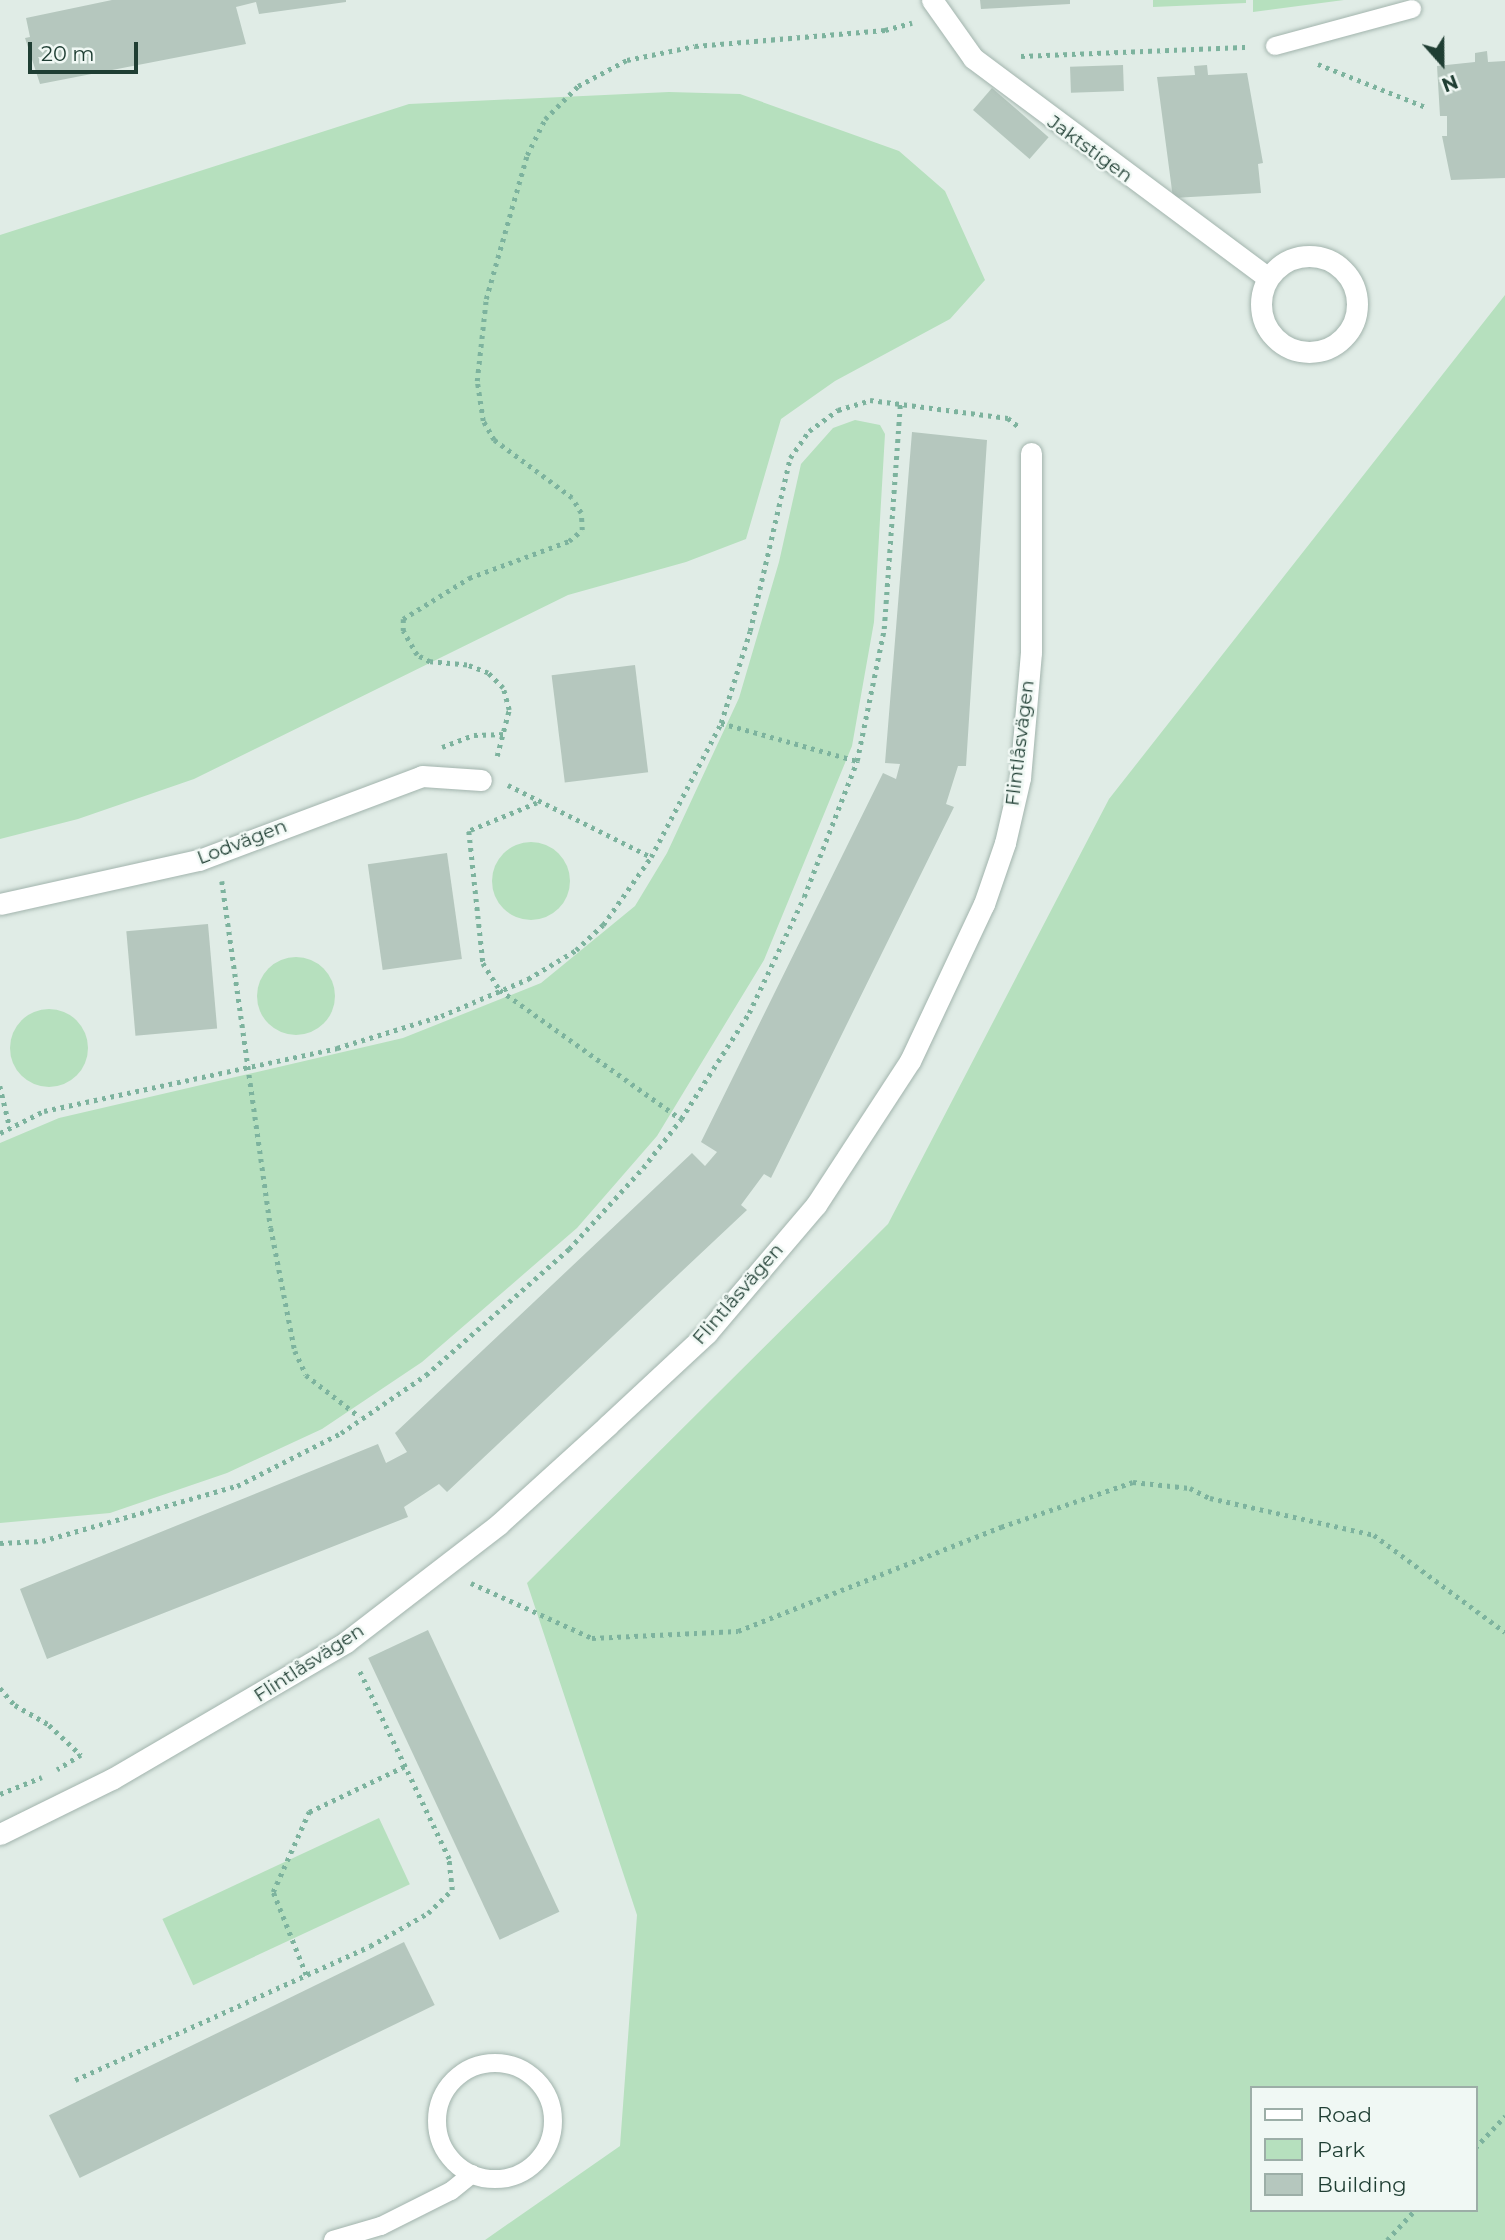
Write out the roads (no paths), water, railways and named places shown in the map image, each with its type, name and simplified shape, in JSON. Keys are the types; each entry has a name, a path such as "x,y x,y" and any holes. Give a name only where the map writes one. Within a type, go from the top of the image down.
{"street":[{"name":"Jaktstigen","path":"936,8 973,58 1268,278"},
{"path":"1295,258 1327,259 1342,268 1356,290 1354,323 1331,347 1304,352 1286,346 1266,325 1261,310 1268,278 1295,258"},
{"name":"Flintlåsvägen","path":"0,1834 112,1779 346,1642 499,1524 707,1333 816,1205 910,1061 984,904 1020,778 1031,652 1031,453"},
{"name":"Lodvägen","path":"0,904 219,852 422,776 483,778"}],"lane":[{"path":"1275,46 1412,9"},
{"path":"332,2240 381,2226 451,2191 472,2174 495,2178 517,2174 530,2167 546,2147 551,2108 541,2085 526,2071 511,2065 483,2064 461,2073 446,2090 437,2119 440,2138 449,2156 472,2174"}]}
